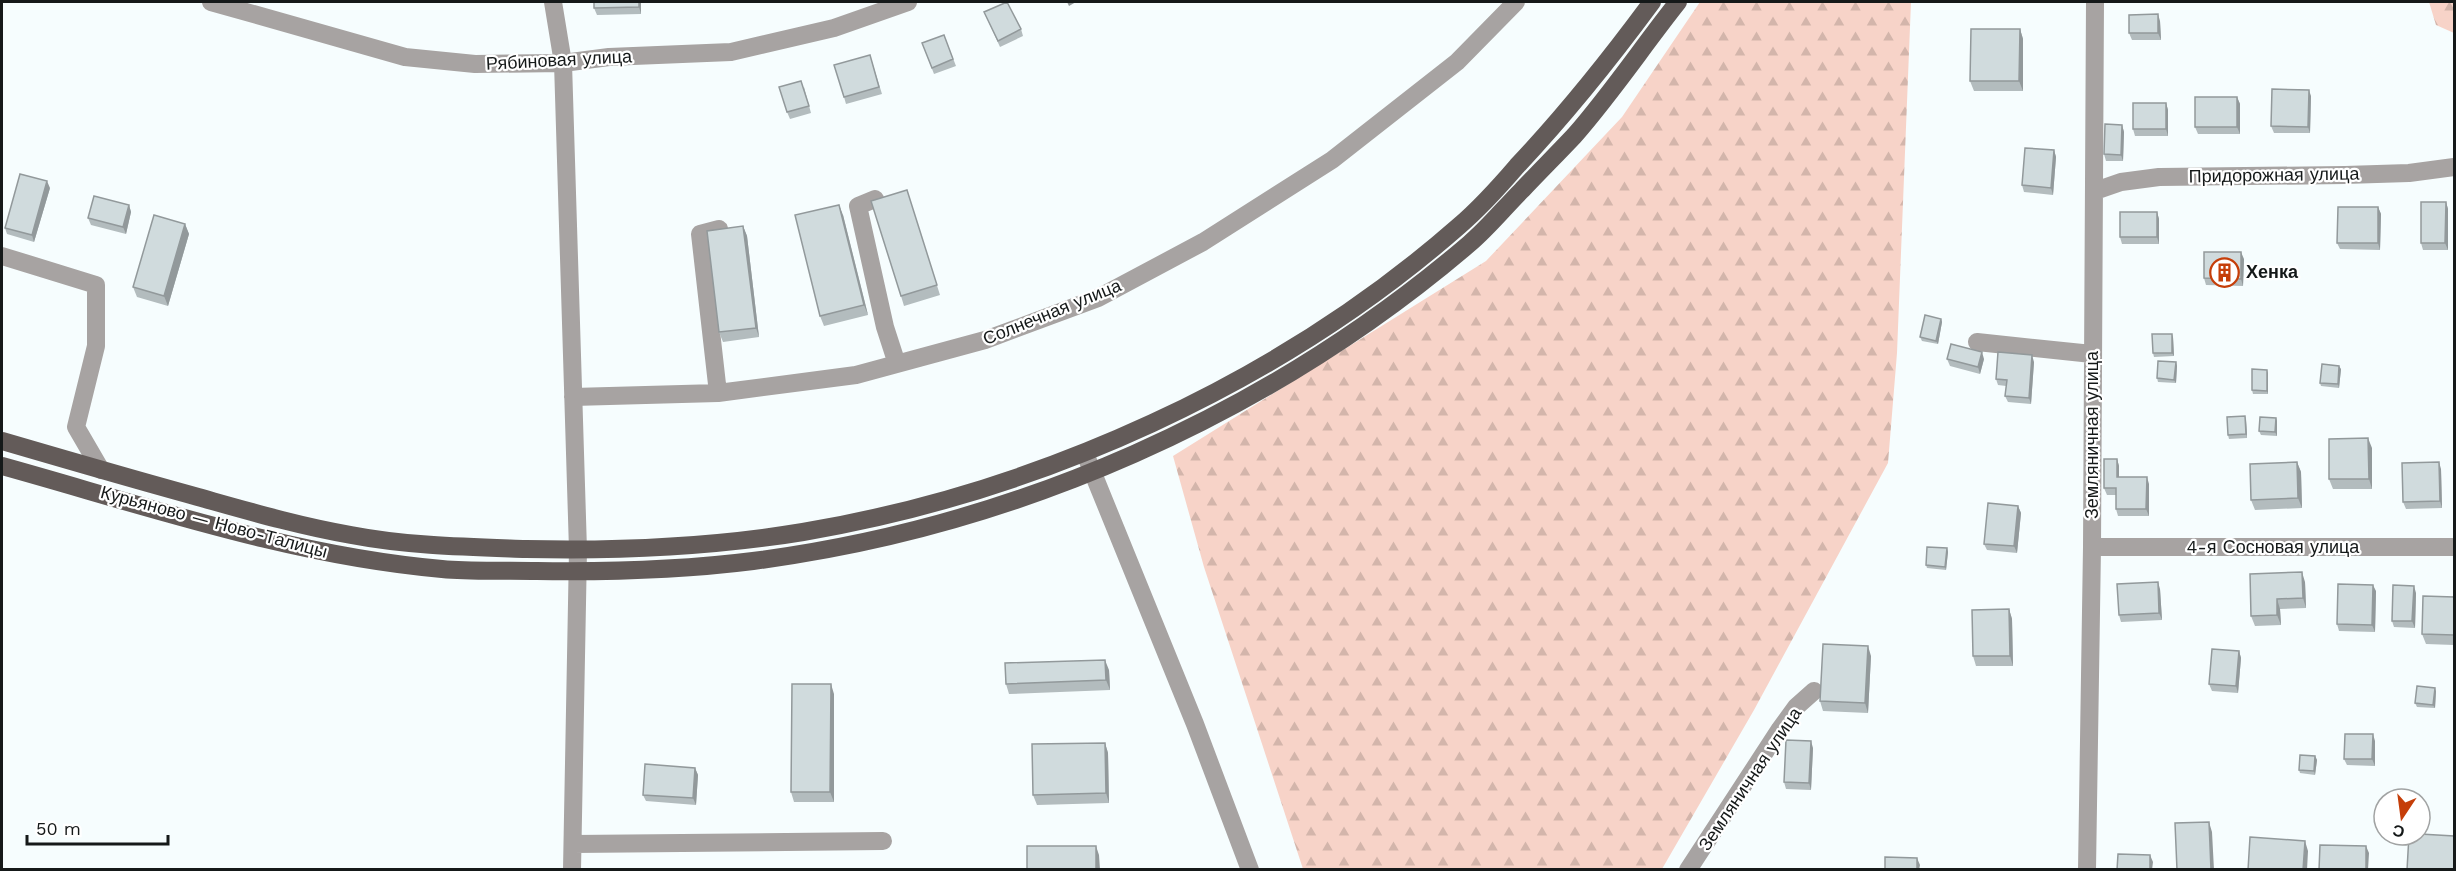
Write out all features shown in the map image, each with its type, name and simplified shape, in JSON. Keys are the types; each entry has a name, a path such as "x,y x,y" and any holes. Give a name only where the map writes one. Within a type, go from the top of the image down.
{"main road":[{"name":"Курьяново — Ново-Талицы","path":"2,441 258,514 351,535 442,547 578,550 644,548 750,539 852,522 972,492 1084,452 1184,408 1254,371 1326,328 1380,290 1461,225 1494,192 1555,125 1613,55 1652,2"},
{"name":"Курьяново — Ново-Талицы","path":"2,466 256,537 346,556 444,569 578,572 751,561 807,552 939,522 1092,472 1202,421 1262,390 1340,343 1391,307 1464,249 1576,134 1678,2"}],"street":[{"name":"Рябиновая улица","path":"211,2 405,57 475,64 563,63 609,57 731,52 834,28 908,2"},
{"path":"553,2 563,63 578,550 572,870"},
{"name":"Солнечная улица","path":"573,397 718,393 856,375 985,340 1098,298 1203,242 1332,160 1457,62 1515,2"},
{"name":"Земляничная улица","path":"2087,870 2092,547 2092,209 2095,191 2092,161 2095,2"},
{"name":"Придорожная улица","path":"2095,191 2121,182 2158,177 2409,173 2454,167"},
{"path":"875,199 858,206 885,327 897,364"},
{"path":"718,393 700,234 719,229"},
{"path":"2,256 96,285 96,346 76,427 101,470"},
{"path":"1977,342 2092,354"},
{"path":"1084,452 1195,724 1250,870"},
{"name":"4-я Сосновая улица","path":"2092,547 2454,547"},
{"name":"Земляничная улица","path":"1688,870 1780,729 1796,707 1814,691"},
{"path":"573,844 883,841"}],"green space":[{"path":"1700,2 1911,2 1897,353 1888,463 1754,710 1662,869 1303,869 1204,567 1173,456 1486,261 1622,117"},
{"path":"2429,2 2454,2 2454,33 2436,25"}],"building":[{"path":"594,2 639,2 639,7 594,8"},
{"path":"1007,2 1021,29 998,41 984,12"},
{"path":"2158,14 2158,33 2129,33 2129,15"},
{"path":"1971,29 2020,29 2019,81 1970,81"},
{"path":"944,35 953,59 932,68 922,43"},
{"path":"870,55 879,87 844,97 834,65"},
{"path":"801,81 809,106 787,112 779,87"},
{"path":"2272,89 2309,90 2308,127 2271,126"},
{"path":"2195,97 2237,97 2237,127 2195,127"},
{"path":"2133,103 2166,103 2166,129 2133,129"},
{"path":"2105,124 2122,125 2121,155 2104,154"},
{"path":"2025,148 2054,150 2051,188 2022,185"},
{"path":"20,174 47,181 32,235 5,228"},
{"path":"907,190 937,285 901,296 871,201"},
{"path":"94,196 129,205 123,227 88,218"},
{"path":"2421,202 2446,202 2445,243 2421,243"},
{"path":"839,205 864,305 820,316 795,215"},
{"path":"2338,207 2378,207 2378,243 2337,243"},
{"path":"2120,212 2157,212 2157,237 2120,237"},
{"path":"154,215 185,224 164,296 133,287"},
{"path":"743,226 756,328 719,332 707,231"},
{"name":"Хенка","path":"2204,252 2241,252 2241,279 2204,278"},
{"path":"1925,315 1941,319 1936,341 1920,337"},
{"path":"2152,334 2172,334 2172,353 2153,353"},
{"path":"1951,344 1982,352 1978,367 1947,359"},
{"path":"1998,352 2032,355 2029,398 2005,396 2007,380 1996,379"},
{"path":"2158,361 2176,362 2174,380 2157,378"},
{"path":"2322,364 2339,366 2338,384 2320,383"},
{"path":"2252,369 2267,370 2267,391 2252,390"},
{"path":"2245,416 2246,434 2228,435 2227,417"},
{"path":"2260,417 2276,418 2275,432 2259,431"},
{"path":"2368,438 2369,479 2329,479 2329,439"},
{"path":"2104,459 2117,459 2117,477 2147,477 2146,509 2116,509 2116,488 2104,488"},
{"path":"2297,462 2298,498 2251,500 2250,464"},
{"path":"2439,462 2440,501 2403,502 2402,463"},
{"path":"1988,503 2018,506 2014,546 1984,544"},
{"path":"1927,547 1947,548 1945,567 1926,565"},
{"path":"2302,572 2303,598 2277,599 2277,615 2251,616 2250,574"},
{"path":"2158,582 2159,613 2119,615 2117,584"},
{"path":"2338,584 2373,585 2372,625 2337,624"},
{"path":"2393,585 2414,586 2412,621 2392,621"},
{"path":"2423,596 2454,597 2454,635 2422,634"},
{"path":"2009,609 2010,656 1973,656 1972,610"},
{"path":"1823,644 1868,646 1865,703 1820,701"},
{"path":"2212,649 2239,651 2236,686 2209,684"},
{"path":"1105,660 1106,680 1006,684 1005,663"},
{"path":"792,684 831,684 830,792 791,792"},
{"path":"2417,686 2435,688 2433,705 2415,703"},
{"path":"2345,734 2373,734 2372,759 2344,759"},
{"path":"1786,740 1811,741 1809,783 1784,782"},
{"path":"1105,743 1106,793 1033,795 1032,744"},
{"path":"2300,755 2315,756 2314,771 2299,770"},
{"path":"645,764 695,768 693,798 643,795"},
{"path":"2209,822 2211,870 2177,870 2175,823"},
{"path":"2432,835 2454,836 2454,870 2407,870 2408,847 2432,847"},
{"path":"2250,837 2305,841 2303,870 2248,870"},
{"path":"2320,845 2366,846 2366,870 2319,870"},
{"path":"1027,846 1096,846 1096,870 1027,870"},
{"path":"2118,854 2150,855 2150,870 2117,870"},
{"path":"1885,857 1917,858 1917,870 1885,870"}],"place":[{"name":"Хенка","path":"2225,272"}]}
